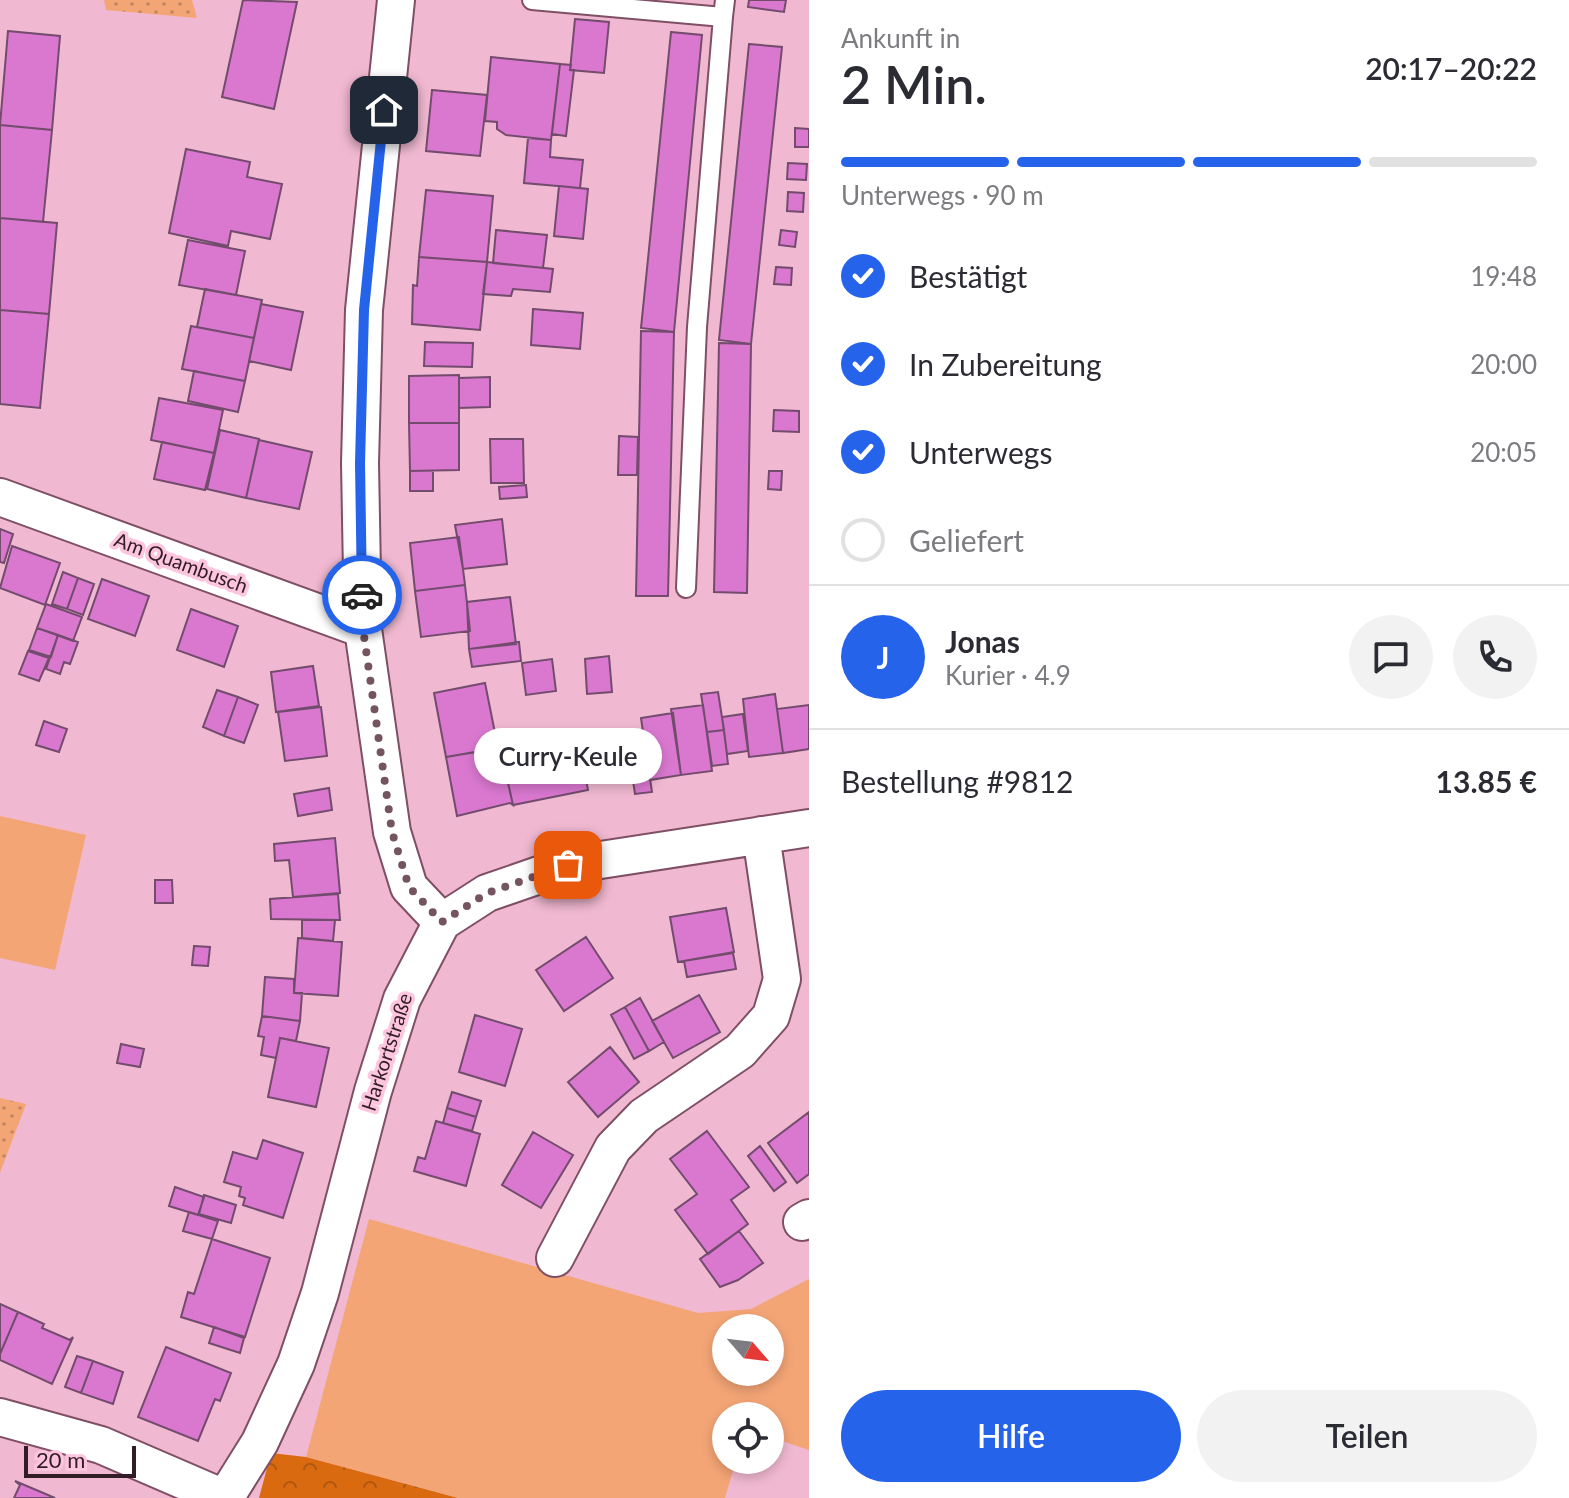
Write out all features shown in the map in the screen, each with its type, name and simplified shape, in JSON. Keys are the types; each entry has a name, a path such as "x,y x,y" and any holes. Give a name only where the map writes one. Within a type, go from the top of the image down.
{"street":[{"path":"396,0 364,310 360,463 363,629 392,832 409,887 442,922"},
{"name":"Am Quambusch","path":"0,497 363,629"},
{"name":"Harkortstraße","path":"224,1498 260,1442 296,1364 320,1293 373,1091 402,999 442,922 487,893 568,865 809,828"},
{"path":"555,1258 613,1148 644,1116 740,1051 771,1016 782,979 761,835"},
{"path":"0,1417 101,1445 224,1498"}],"lane":[{"path":"532,0 724,8 697,327 686,588"}],"shaded area":[{"path":"104,0 192,0 197,18 106,10"},
{"path":"0,816 86,835 55,970 0,958"},
{"path":"0,1098 26,1104 0,1173"},
{"path":"369,1219 698,1313 751,1309 809,1279 809,1450 784,1442 784,1402 712,1402 712,1474 732,1474 725,1498 458,1498 306,1457"}],"green space":[{"path":"271,1453 306,1457 458,1498 259,1498"}],"building":[{"path":"243,0 297,2 274,109 222,97"},
{"path":"749,0 786,0 784,12 748,7"},
{"path":"575,19 609,22 604,73 570,70"},
{"path":"8,31 60,36 52,130 0,125"},
{"path":"671,32 702,35 674,332 641,328"},
{"path":"749,44 782,47 751,344 719,340"},
{"path":"491,57 560,64 551,140 506,135 497,129 497,122 485,121"},
{"path":"560,64 571,65 570,70 574,70 566,136 552,134"},
{"path":"432,90 487,95 480,156 426,151"},
{"path":"0,125 52,130 43,222 0,218"},
{"path":"795,128 809,129 809,147 795,147"},
{"path":"528,138 551,140 550,157 583,160 580,188 524,183"},
{"path":"186,149 250,162 247,177 282,184 270,239 231,231 228,246 169,233"},
{"path":"788,163 807,164 806,180 787,179"},
{"path":"559,186 588,189 583,239 554,236"},
{"path":"426,190 493,196 487,262 419,257"},
{"path":"788,192 804,193 803,212 787,211"},
{"path":"0,218 57,223 49,314 0,310"},
{"path":"496,230 547,235 543,268 493,263"},
{"path":"781,230 797,232 795,247 779,245"},
{"path":"188,240 245,251 236,295 179,285"},
{"path":"419,257 487,262 480,330 412,324 413,285 417,286"},
{"path":"487,262 553,269 550,292 513,289 511,296 483,294"},
{"path":"776,267 792,268 791,285 774,284"},
{"path":"205,289 262,300 254,338 197,327"},
{"path":"261,304 303,312 291,370 249,361"},
{"path":"533,309 583,313 580,349 531,345"},
{"path":"0,310 49,314 40,408 0,404"},
{"path":"191,326 254,338 245,381 182,369"},
{"path":"641,331 674,332 668,596 636,596"},
{"path":"425,342 473,343 472,367 424,366"},
{"path":"719,343 751,344 747,593 714,592"},
{"path":"194,371 245,381 238,412 188,401"},
{"path":"459,375 459,423 409,423 409,376"},
{"path":"490,377 490,407 459,408 459,378"},
{"path":"159,398 223,410 214,453 151,440"},
{"path":"774,410 799,411 799,432 773,431"},
{"path":"409,423 459,423 459,470 410,471"},
{"path":"220,430 259,439 246,498 207,489"},
{"path":"619,436 638,437 637,475 618,475"},
{"path":"490,439 523,439 524,483 491,483"},
{"path":"259,440 312,452 299,509 246,498"},
{"path":"162,442 214,453 205,490 154,479"},
{"path":"410,471 433,471 433,491 410,491"},
{"path":"769,471 782,471 781,490 768,489"},
{"path":"526,485 527,497 500,499 499,487"},
{"path":"502,519 507,564 463,569 455,525"},
{"path":"0,529 13,534 4,563 0,562"},
{"path":"459,537 465,585 415,591 410,543"},
{"path":"12,546 60,563 45,605 0,588"},
{"path":"63,572 78,578 67,609 52,604"},
{"path":"78,578 94,584 83,615 67,609"},
{"path":"102,579 149,596 135,636 88,619"},
{"path":"465,585 470,631 421,637 415,591"},
{"path":"510,597 516,644 469,649 467,602"},
{"path":"46,604 82,617 73,641 37,628"},
{"path":"191,609 238,626 224,667 177,650"},
{"path":"37,628 58,635 51,657 29,650"},
{"path":"58,635 78,642 70,664 64,662 60,674 46,669"},
{"path":"519,642 521,661 472,667 469,649"},
{"path":"28,651 49,658 39,681 19,674"},
{"path":"609,656 612,692 587,694 585,659"},
{"path":"552,659 556,691 526,695 522,663"},
{"path":"313,666 319,706 276,712 271,672"},
{"path":"485,683 498,748 446,757 434,693"},
{"path":"217,690 238,697 224,736 203,727"},
{"path":"718,692 724,730 707,732 701,694"},
{"path":"775,694 783,753 749,757 743,699"},
{"path":"238,697 258,705 244,743 224,736"},
{"path":"703,705 712,771 681,775 671,709"},
{"path":"809,705 809,749 783,753 777,709"},
{"path":"321,707 327,756 285,761 278,712"},
{"path":"673,713 681,775 650,780 641,718"},
{"path":"743,714 748,751 727,754 722,717"},
{"path":"44,721 67,729 59,752 36,745"},
{"path":"724,730 728,764 712,766 707,732"},
{"path":"626,731 630,761 599,766 594,735"},
{"path":"500,748 513,805 510,803 457,816 446,757"},
{"path":"581,754 588,790 513,805 505,769"},
{"path":"647,759 652,792 635,794 630,761"},
{"path":"329,788 332,810 298,816 294,794"},
{"path":"335,838 340,893 293,897 289,860 275,861 274,844"},
{"path":"155,880 172,880 173,903 155,903"},
{"path":"338,894 340,920 271,919 270,899"},
{"path":"726,908 734,952 678,962 670,917"},
{"path":"302,920 335,920 333,941 302,938"},
{"path":"586,937 613,978 564,1011 536,970"},
{"path":"298,938 342,942 338,996 294,993"},
{"path":"194,946 210,947 208,966 192,965"},
{"path":"733,953 736,969 687,977 684,961"},
{"path":"265,977 294,979 294,993 302,993 300,1021 262,1016"},
{"path":"699,995 720,1032 673,1058 652,1021"},
{"path":"640,998 664,1042 649,1051 625,1007"},
{"path":"625,1007 649,1051 634,1059 611,1015"},
{"path":"475,1015 522,1029 505,1086 459,1072"},
{"path":"262,1016 300,1021 296,1041 280,1038 276,1058 261,1055 264,1037 258,1036"},
{"path":"280,1038 329,1048 316,1107 268,1097"},
{"path":"121,1044 144,1049 140,1067 117,1063"},
{"path":"610,1047 639,1082 598,1117 568,1082"},
{"path":"452,1092 481,1101 476,1117 447,1108"},
{"path":"447,1108 476,1117 472,1131 443,1123"},
{"path":"809,1112 809,1174 797,1183 768,1143"},
{"path":"436,1121 480,1134 466,1186 414,1171 418,1157 425,1159"},
{"path":"707,1131 749,1187 731,1200 748,1224 708,1254 675,1210 697,1194 670,1159"},
{"path":"533,1132 573,1155 541,1208 502,1185"},
{"path":"263,1140 303,1153 283,1218 243,1205 245,1198 239,1196 241,1187 224,1182 233,1152 257,1159"},
{"path":"760,1146 786,1182 774,1191 748,1156"},
{"path":"175,1187 204,1197 198,1215 169,1206"},
{"path":"204,1195 236,1205 231,1223 199,1214"},
{"path":"189,1212 218,1221 212,1239 183,1231"},
{"path":"739,1231 763,1263 738,1280 720,1287 700,1259"},
{"path":"212,1239 270,1258 245,1337 181,1317 188,1292 194,1294"},
{"path":"0,1304 18,1312 0,1354"},
{"path":"18,1312 44,1324 42,1328 70,1340 73,1337 52,1384 0,1360"},
{"path":"214,1327 244,1338 240,1353 209,1343"},
{"path":"166,1347 231,1373 220,1401 215,1399 198,1441 138,1417"},
{"path":"77,1356 93,1361 81,1393 65,1387"},
{"path":"93,1361 123,1372 113,1404 81,1393"},
{"path":"15,1481 55,1498 14,1498 20,1485"}],"way so far":[{"path":"362,595 363,629 392,832 409,887 442,922 487,893 568,865"}],"place":[{"name":"Curry-Keule","path":"568,865"}],"route":[{"path":"362,595 360,463 364,310 384,110"}]}
